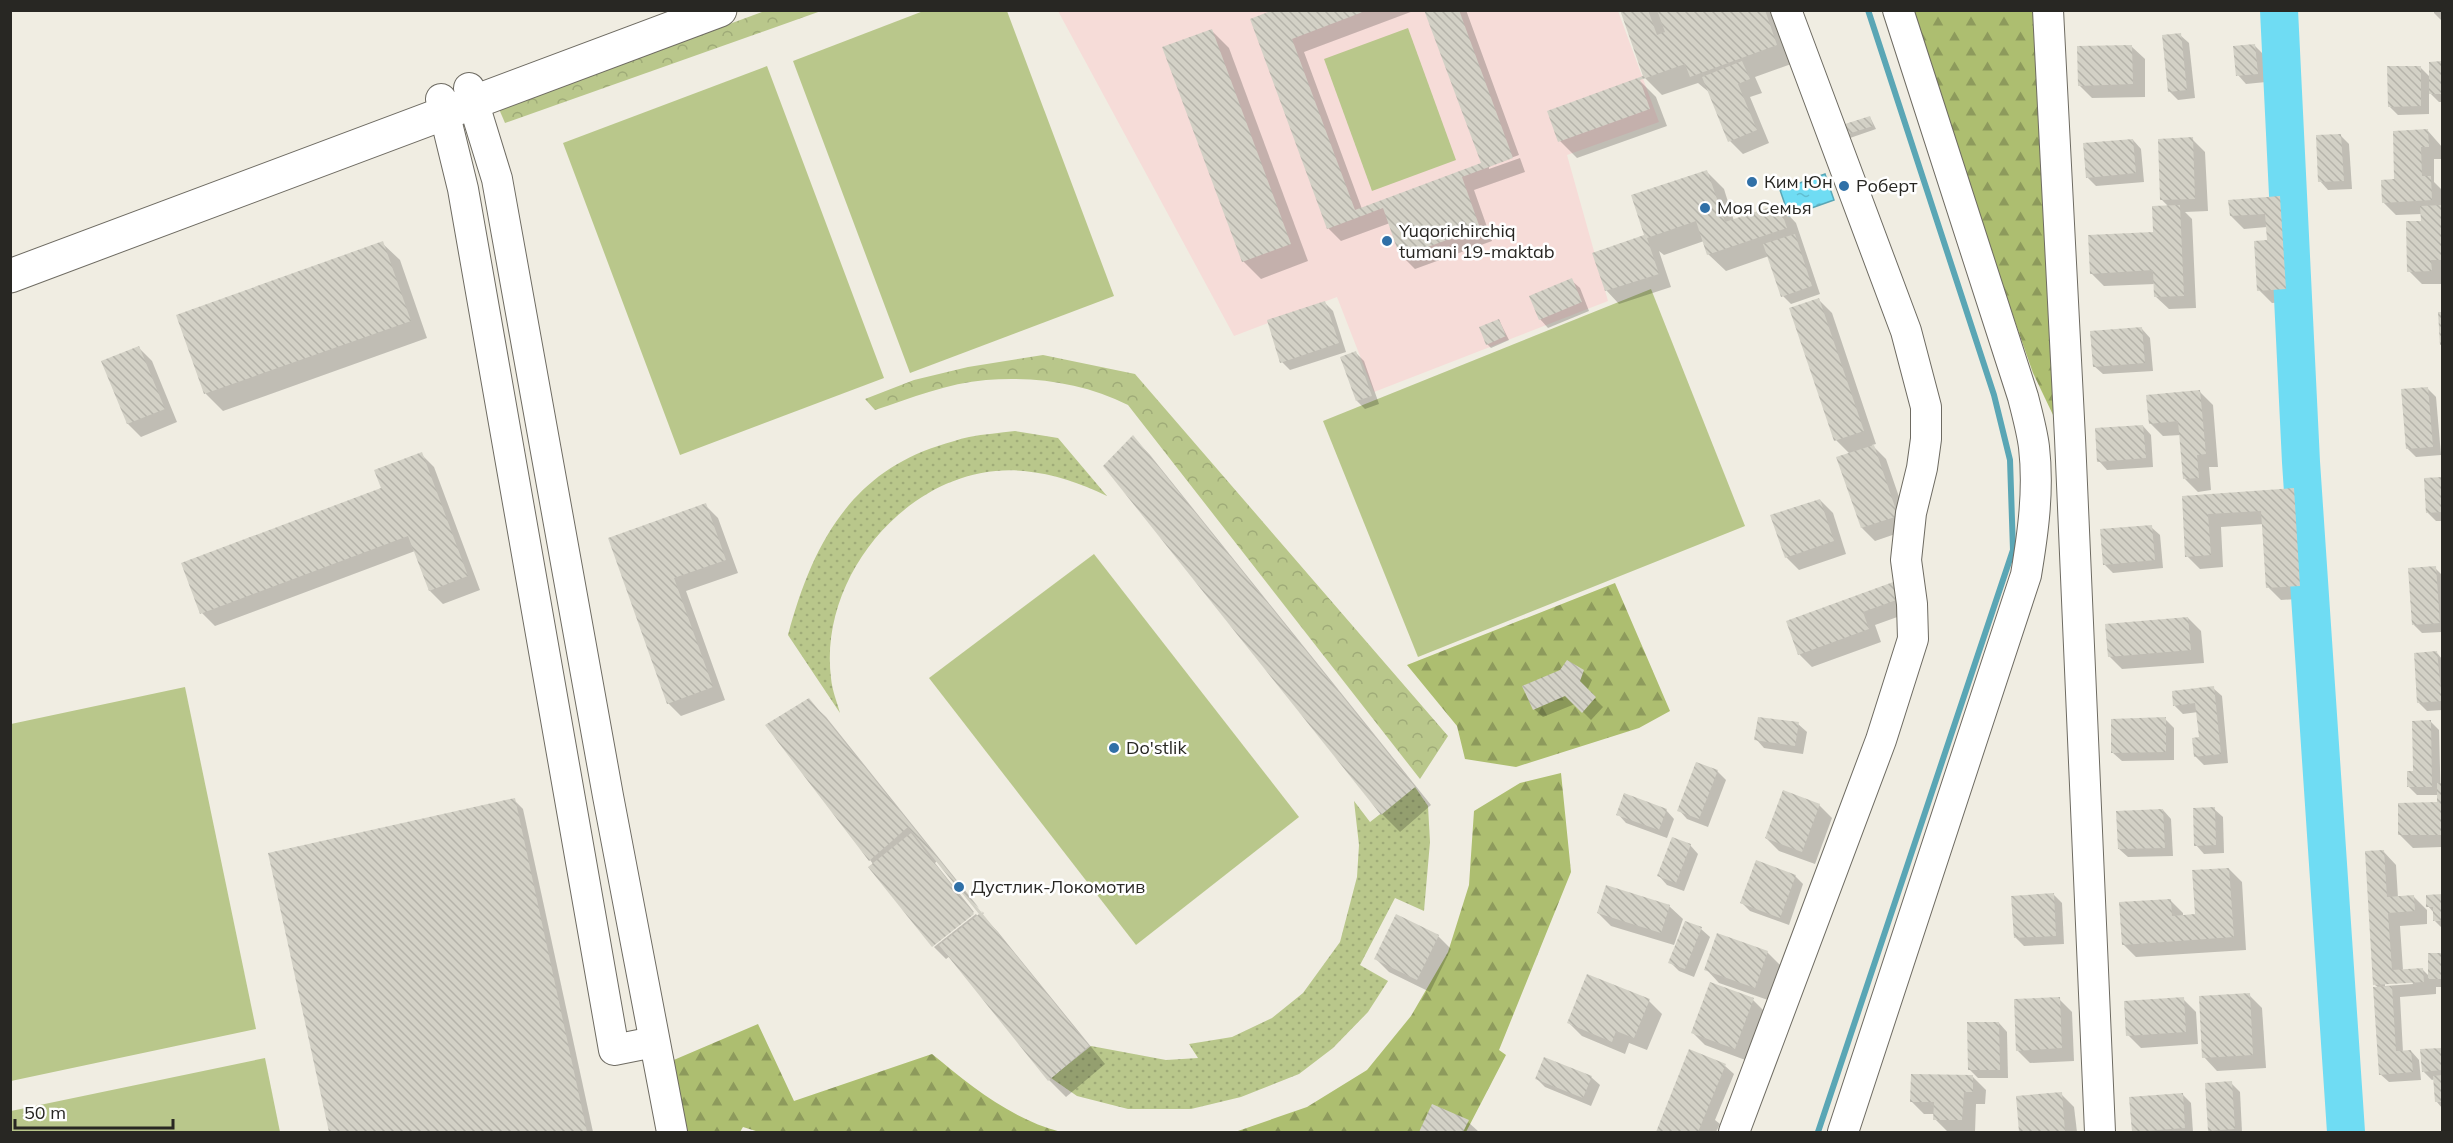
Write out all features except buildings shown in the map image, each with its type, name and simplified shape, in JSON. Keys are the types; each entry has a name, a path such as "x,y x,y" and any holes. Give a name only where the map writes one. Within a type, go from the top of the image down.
{"main road":[{"path":"10,276 457,101 676,10"},
{"path":"10,258 720,10"}],"street":[{"path":"1734,1132 1881,740 1913,639 1912,603 1906,560 1911,513 1922,468 1926,439 1926,407 1906,331 1786,10"},
{"path":"1844,1132 2026,575 2036,496 2034,447 2023,397 1898,10"},
{"path":"2048,10 2070,438 2100,1132"},
{"path":"457,101 497,179 672,1132"},
{"path":"457,101 463,189 614,1050 654,1042"},
{"path":"463,189 497,179"},
{"path":"489,337 524,330"},
{"path":"534,592 570,583"}],"shaded area":[{"name":"Yuqorichirchiq tumani 19-maktab","path":"1058,11 1618,11 1659,122 1567,155 1608,301 1374,392 1337,297 1234,336"}],"green space":[{"path":"926,10 1007,11 1114,296 910,373 793,61"},
{"path":"765,11 821,11 505,123 499,109"},
{"path":"1911,11 2036,11 2054,417 2033,373"},
{"path":"1408,28 1456,160 1372,191 1324,59"},
{"path":"767,66 884,378 680,455 563,143"},
{"path":"1651,289 1745,526 1418,657 1323,421"},
{"path":"1043,355 1135,374 1448,736 1420,779 1128,405 1112,397 1077,386 1022,379 986,380 958,384 875,410 865,399 914,380 968,367"},
{"path":"1015,431 1058,438 1107,496 1067,480 1024,471 984,473 946,484 912,504 882,531 858,563 840,600 831,638 831,678 840,713 788,635 808,573 838,519 857,496 880,476 907,459 961,439"},
{"name":"Do'stlik","path":"1094,554 1299,817 1136,945 929,678"},
{"path":"1615,583 1670,711 1639,728 1516,767 1465,759 1457,726 1407,665"},
{"path":"185,687 256,1029 11,1081 11,724"},
{"path":"1561,773 1571,872 1499,1050 1506,1055 1466,1132 1235,1132 1307,1107 1367,1070 1411,1016 1448,952 1469,885 1474,811 1520,783"},
{"path":"1415,787 1428,806 1430,842 1424,911 1395,898 1360,965 1388,981 1368,1012 1333,1048 1299,1074 1241,1097 1191,1109 1128,1109 1077,1096 1051,1078 1091,1046 1166,1060 1198,1058 1189,1044 1232,1037 1272,1018 1303,993 1340,942 1357,877 1359,845 1354,801 1370,822"},
{"path":"758,1024 794,1101 932,1054 1008,1110 1061,1132 759,1132 743,1127 740,1132 668,1132 655,1068"},
{"path":"265,1058 280,1132 11,1132 11,1111"}],"water":[{"path":"1825,174 1834,200 1789,216 1780,190"}],"waterway":[{"path":"1818,1132 2013,550 2010,460 1994,395 1868,10"},
{"path":"2279,10 2301,462 2346,1132"}],"place":[{"name":"Ким Юн","path":"1752,182"},
{"name":"Роберт","path":"1844,186"},
{"name":"Моя Семья","path":"1705,208"},
{"name":"Yuqorichirchiq tumani 19-maktab","path":"1387,241"},
{"name":"Do'stlik","path":"1114,748"},
{"name":"Дустлик-Локомотив","path":"959,887"}]}
